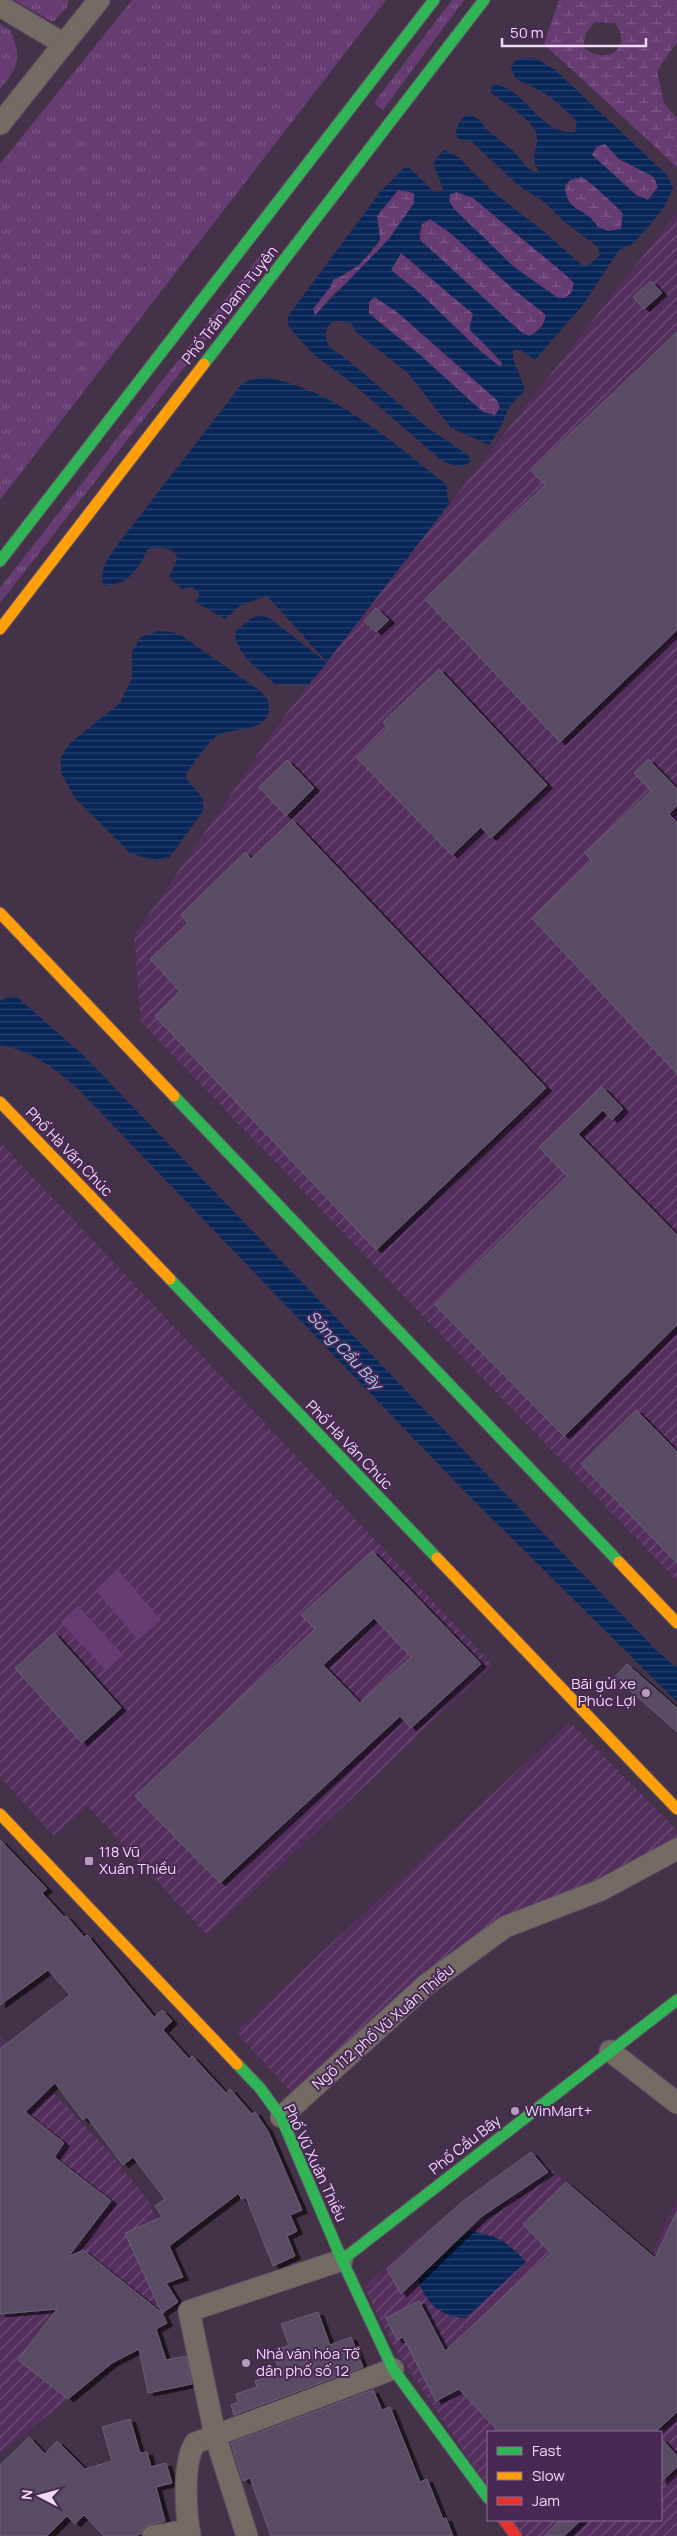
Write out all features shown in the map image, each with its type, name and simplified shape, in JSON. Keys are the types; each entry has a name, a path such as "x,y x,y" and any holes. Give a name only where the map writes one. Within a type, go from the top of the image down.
{"main road":[{"name":"Phố Trần Danh Tuyên","path":"0,561 295,188 434,0"},
{"name":"Phố Trần Danh Tuyên","path":"0,629 319,206 484,0"},
{"path":"0,913 677,1623"},
{"name":"Phố Hà Văn Chúc","path":"0,1102 677,1809"},
{"name":"Phố Vũ Xuân Thiều","path":"0,1814 260,2088 281,2118 342,2260 393,2369 487,2497"},
{"name":"Phố Cầu Bây","path":"342,2260 677,2000"},
{"path":"505,2521 516,2536"}],"street":[{"path":"0,124 99,0"},
{"path":"0,6 64,44"},
{"name":"Ngõ 112 phố Vũ Xuân Thiều","path":"281,2118 426,1985 505,1927 601,1890 677,1849"},
{"path":"610,2051 672,2099"},
{"path":"247,2536 215,2435 189,2311 342,2260"},
{"path":"153,2536 189,2533 186,2501 192,2448 199,2440 393,2369"}],"shaded area":[{"path":"677,212 677,1581 141,1022 134,936 283,718"},
{"path":"0,1142 493,1665 207,1935 87,1806 54,1836 0,1777"},
{"path":"570,1722 677,1830 677,1844 545,1909 292,2093 236,2032"},
{"path":"0,2036 111,2154 147,2199 183,2277 166,2283 178,2302 162,2313 167,2323 156,2329 159,2339 112,2363 0,2454"},
{"path":"531,2152 651,2255 677,2295 677,2536 524,2536 513,2521 662,2521 662,2431 487,2431 487,2486 395,2349 364,2287 414,2240"},
{"path":"677,2199 677,2295 651,2255"}],"green space":[{"path":"14,0 68,1 67,7 53,22"},
{"path":"132,0 386,0 0,500 0,164"},
{"path":"452,0 464,0 383,110 374,103"},
{"path":"559,0 677,0 677,42 657,71 664,103 677,118 677,167 544,44","holes":["596,22 615,23 620,31 621,39 620,46 616,51 602,55 584,48 586,34"]},
{"path":"0,24 10,30 16,48 17,62 15,68 0,89"},
{"path":"605,144 619,159 654,177 658,187 648,200 636,195 592,155 597,146"},
{"path":"582,177 623,214 621,229 608,231 597,227 588,216 569,201 565,186 570,180"},
{"path":"398,190 415,193 414,203 389,239 357,274 334,293 315,316 313,309 333,279 343,276 369,255 380,240 377,216"},
{"path":"457,192 473,198 566,275 574,283 573,292 565,298 558,298 514,267 454,209 449,201 450,194"},
{"path":"430,219 449,232 546,315 544,322 538,330 529,336 521,332 420,240 422,224"},
{"path":"265,249 272,255 0,603 0,588"},
{"path":"401,253 474,314 475,328 478,334 502,363 501,368 391,270"},
{"path":"375,297 397,312 497,400 500,408 495,415 483,412 420,355 369,313 369,301"},
{"path":"118,1570 161,1620 138,1640 95,1590"},
{"path":"78,1606 123,1655 106,1671 61,1622"}],"water":[{"path":"522,58 535,58 554,69 668,176 673,188 664,207 650,225 632,244 619,250 583,305 535,360 521,350 513,350 513,358 525,390 509,407 500,428 489,445 451,428 408,373 357,333 351,323 335,321 328,326 325,335 330,348 344,357 428,428 468,455 471,461 457,466 441,460 353,384 313,354 288,324 288,316 381,191 404,168 410,168 434,192 444,191 433,163 444,150 458,157 492,191 582,265 588,266 600,255 598,247 566,223 544,202 518,185 472,142 457,138 456,131 458,125 468,114 480,120 486,129 513,151 528,168 540,174 534,158 537,143 536,131 526,119 491,93 491,87 495,84 506,88 516,95 552,127 563,131 575,132 577,122 563,108 542,92 516,79 511,69 514,61","holes":["605,144 619,159 654,177 658,187 648,200 636,195 592,155 597,146","582,177 585,179 623,214 621,229 608,231 598,227 588,216 573,206 566,195 565,186 570,180","398,190 414,193 414,203 389,239 315,315 313,309 331,286 333,280 358,266 380,240 377,216","457,192 473,198 566,275 574,283 572,292 565,298 558,298 514,267 454,209 449,201 450,194","430,219 449,232 513,289 546,315 540,328 529,336 521,332 420,240 419,233 422,224","401,253 473,314 469,329 502,362 501,367 481,352 421,294 391,270","374,297 397,312 497,400 500,408 495,415 483,412 420,355 369,314 369,302"]},
{"path":"266,377 292,384 340,406 383,435 446,484 449,504 327,662 267,596 241,605 225,619 195,602 199,597 199,593 192,587 182,589 169,577 178,558 169,549 148,549 140,564 131,575 113,585 104,586 103,568 118,544 241,385 250,380"},
{"path":"261,615 271,619 327,663 308,685 275,684 249,661 239,647 235,632 250,619"},
{"path":"159,631 171,632 182,636 259,690 267,699 269,710 267,718 262,723 223,733 213,739 187,772 186,779 203,798 203,811 170,857 156,861 130,853 75,798 61,773 61,757 69,744 120,703 132,678 132,652 141,637"},
{"name":"Sông Cầu Bây","path":"9,997 17,997 83,1055 655,1649 677,1668 677,1702 466,1493 79,1090 33,1056 0,1045 0,1001"},
{"path":"468,2231 486,2234 500,2240 513,2249 526,2262 466,2318 449,2315 436,2308 426,2296 418,2280"}],"building":[{"path":"651,281 662,293 644,309 633,297"},
{"path":"677,332 677,630 560,742 425,599 545,485 531,471"},
{"path":"376,608 389,620 376,632 364,621"},
{"path":"439,669 547,785 491,838 481,827 452,855 357,758 388,728 383,722"},
{"path":"648,759 677,789 677,806 669,814 677,822 677,1074 532,918 592,861 585,853 651,791 634,773"},
{"path":"287,760 314,788 286,816 259,787"},
{"path":"292,820 546,1088 376,1250 155,1016 180,991 150,959 188,923 181,915 245,852 251,859"},
{"path":"602,1087 623,1109 612,1120 603,1110 578,1134 677,1235 677,1325 564,1436 435,1305 567,1176 539,1147"},
{"path":"636,1410 677,1452 677,1563 581,1464"},
{"path":"372,1551 481,1664 411,1728 400,1716 220,1883 135,1796 315,1629 301,1615","holes":["374,1618 411,1657 360,1703 323,1665"]},
{"path":"54,1633 121,1708 82,1743 15,1668"},
{"name":"Bãi gửi xe Phúc Lợi","path":"627,1664 677,1708 677,1732 615,1677"},
{"path":"0,1840 47,1889 42,1893 84,1937 87,1935 154,2017 162,2010 172,2021 163,2030 189,2059 192,2056 226,2093 230,2089 252,2114 255,2112 268,2131 302,2210 290,2215 297,2231 287,2236 295,2256 273,2266 246,2197 241,2199 239,2193 169,2246 183,2277 166,2283 178,2302 162,2313 167,2323 156,2329 166,2360 186,2356 192,2384 148,2393 139,2349 112,2363 68,2399 18,2360 57,2309 0,2314 0,2049 70,1995 48,1970 0,2005","holes":["55,2083 83,2120 87,2117 123,2165 133,2157 165,2199 155,2206 162,2217 125,2233 162,2313 83,2250 68,2257 111,2201 54,2157 64,2143 25,2112"]},
{"path":"531,2152 548,2172 482,2216 401,2294 387,2269 462,2202"},
{"path":"566,2182 655,2258 677,2211 677,2412 656,2431 498,2431 459,2389 436,2401 403,2337 397,2340 386,2318 419,2301 445,2351 551,2253 523,2224"},
{"path":"318,2312 330,2345 351,2337 363,2367 234,2415 231,2405 238,2402 236,2394 257,2387 255,2381 280,2373 276,2361 280,2360 276,2350 289,2345 281,2324"},
{"path":"373,2390 382,2410 390,2407 420,2482 427,2479 443,2519 446,2518 453,2536 271,2536 250,2478 243,2481 231,2443"},
{"path":"130,2419 140,2453 147,2452 151,2467 166,2463 172,2483 156,2487 165,2521 145,2526 141,2534 135,2536 104,2536 84,2515 75,2524 67,2516 47,2536 0,2536 0,2465 29,2437 45,2454 57,2441 85,2469 112,2461 102,2427"},
{"path":"662,2439 677,2456 677,2467 662,2481"},
{"path":"559,2521 580,2521 564,2536 544,2536"}],"traffic: fast":[{"path":"0,561 434,0"},
{"path":"204,364 484,0"},
{"path":"174,1096 619,1562"},
{"path":"170,1279 437,1558"},
{"path":"342,2260 677,2000"},
{"path":"237,2064 260,2088 281,2117 342,2260 393,2369 487,2497"}],"traffic: slow":[{"path":"0,629 204,364"},
{"path":"0,913 174,1096"},
{"path":"0,1102 170,1279"},
{"path":"437,1558 677,1809"},
{"path":"619,1562 677,1623"},
{"path":"0,1814 237,2064"}],"traffic: jam":[{"path":"505,2521 516,2536"}],"place":[{"name":"Bãi gửi xe Phúc Lợi","path":"646,1693"},
{"name":"118 Vũ Xuân Thiều","path":"89,1861"},
{"name":"WinMart+","path":"515,2111"},
{"name":"Nhà văn hóa Tổ dân phố số 12","path":"246,2363"}]}
